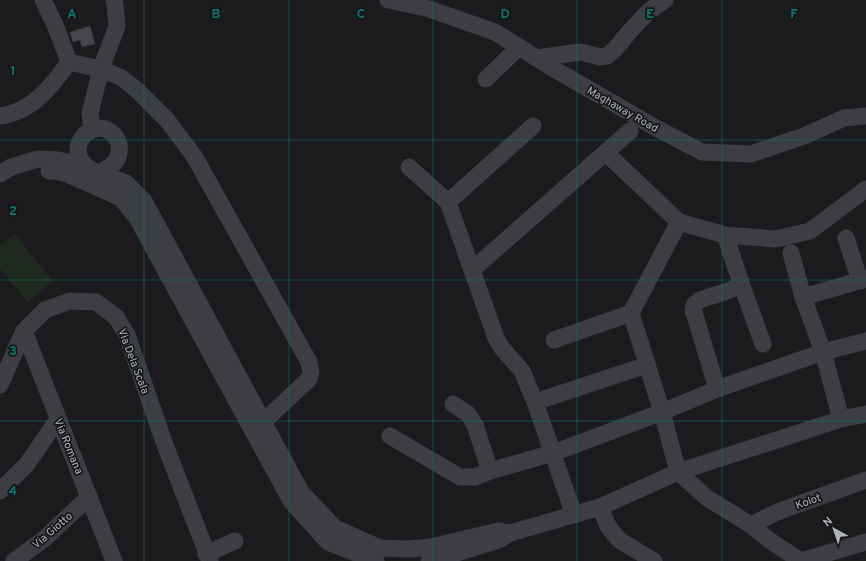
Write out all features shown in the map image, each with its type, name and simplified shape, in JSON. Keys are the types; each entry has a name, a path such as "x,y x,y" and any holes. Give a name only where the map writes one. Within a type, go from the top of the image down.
{"street":[{"path":"43,0 56,26 69,62"},
{"path":"92,130 90,113 101,69 117,26 114,0"},
{"name":"Maghaway Road","path":"388,0 426,8 495,32 554,69 658,129 702,152 751,154 804,136 844,118 866,116"},
{"path":"536,58 581,52 600,57 607,56 615,50 649,11 665,0"},
{"path":"486,79 519,47"},
{"path":"69,62 101,69 122,78 138,91 167,120 194,156 309,362 311,372 309,379 263,422"},
{"path":"0,116 11,115 30,105 44,94 69,62"},
{"path":"448,202 533,126"},
{"path":"98,128 111,132 116,137 120,149 119,156 116,161 103,177 99,170 92,170 86,166 82,162 78,153 78,143 81,138 86,133 98,128"},
{"path":"472,270 630,131"},
{"path":"60,166 78,153"},
{"path":"606,153 679,222 725,235 776,239 810,231 866,188"},
{"path":"0,174 11,167 38,159 60,166"},
{"path":"0,186 16,178 71,163 103,177 126,184 144,202 291,501 328,542 376,561"},
{"path":"409,167 448,202 496,338 502,348 522,371 535,402 574,515"},
{"path":"554,340 631,313 679,222"},
{"path":"725,235 763,344"},
{"path":"803,297 863,280 846,238"},
{"path":"791,253 803,297 823,352 841,419"},
{"path":"717,389 693,309 695,304 700,300 742,286"},
{"name":"Via Dela Scala","path":"0,385 24,331 45,310 70,301 96,302 116,317 127,335 165,445 208,557"},
{"path":"631,313 662,412 678,472 707,498 751,525 769,540 801,561 866,542"},
{"name":"Via Romana","path":"24,331 114,561"},
{"path":"209,336 263,422 301,492 335,528 380,548 408,549 431,547 498,531 510,533"},
{"path":"390,436 460,477 474,477 490,471 553,454 717,389 823,352 866,341"},
{"path":"535,402 647,365"},
{"path":"453,404 468,414 475,426 490,471"},
{"path":"429,561 500,540 510,533 600,507 678,472 841,419 866,414"},
{"path":"0,491 27,464 58,419"},
{"name":"Kolot","path":"751,525 777,512 866,480"},
{"name":"Via Giotto","path":"14,561 44,539 89,497"},
{"path":"600,507 608,526 619,540 654,561"},
{"path":"208,557 235,541"}],"shaded area":[{"path":"14,234 53,281 28,302 0,269 0,246"}],"building":[{"path":"90,26 95,44 82,47 80,40 73,42 70,32"}]}
